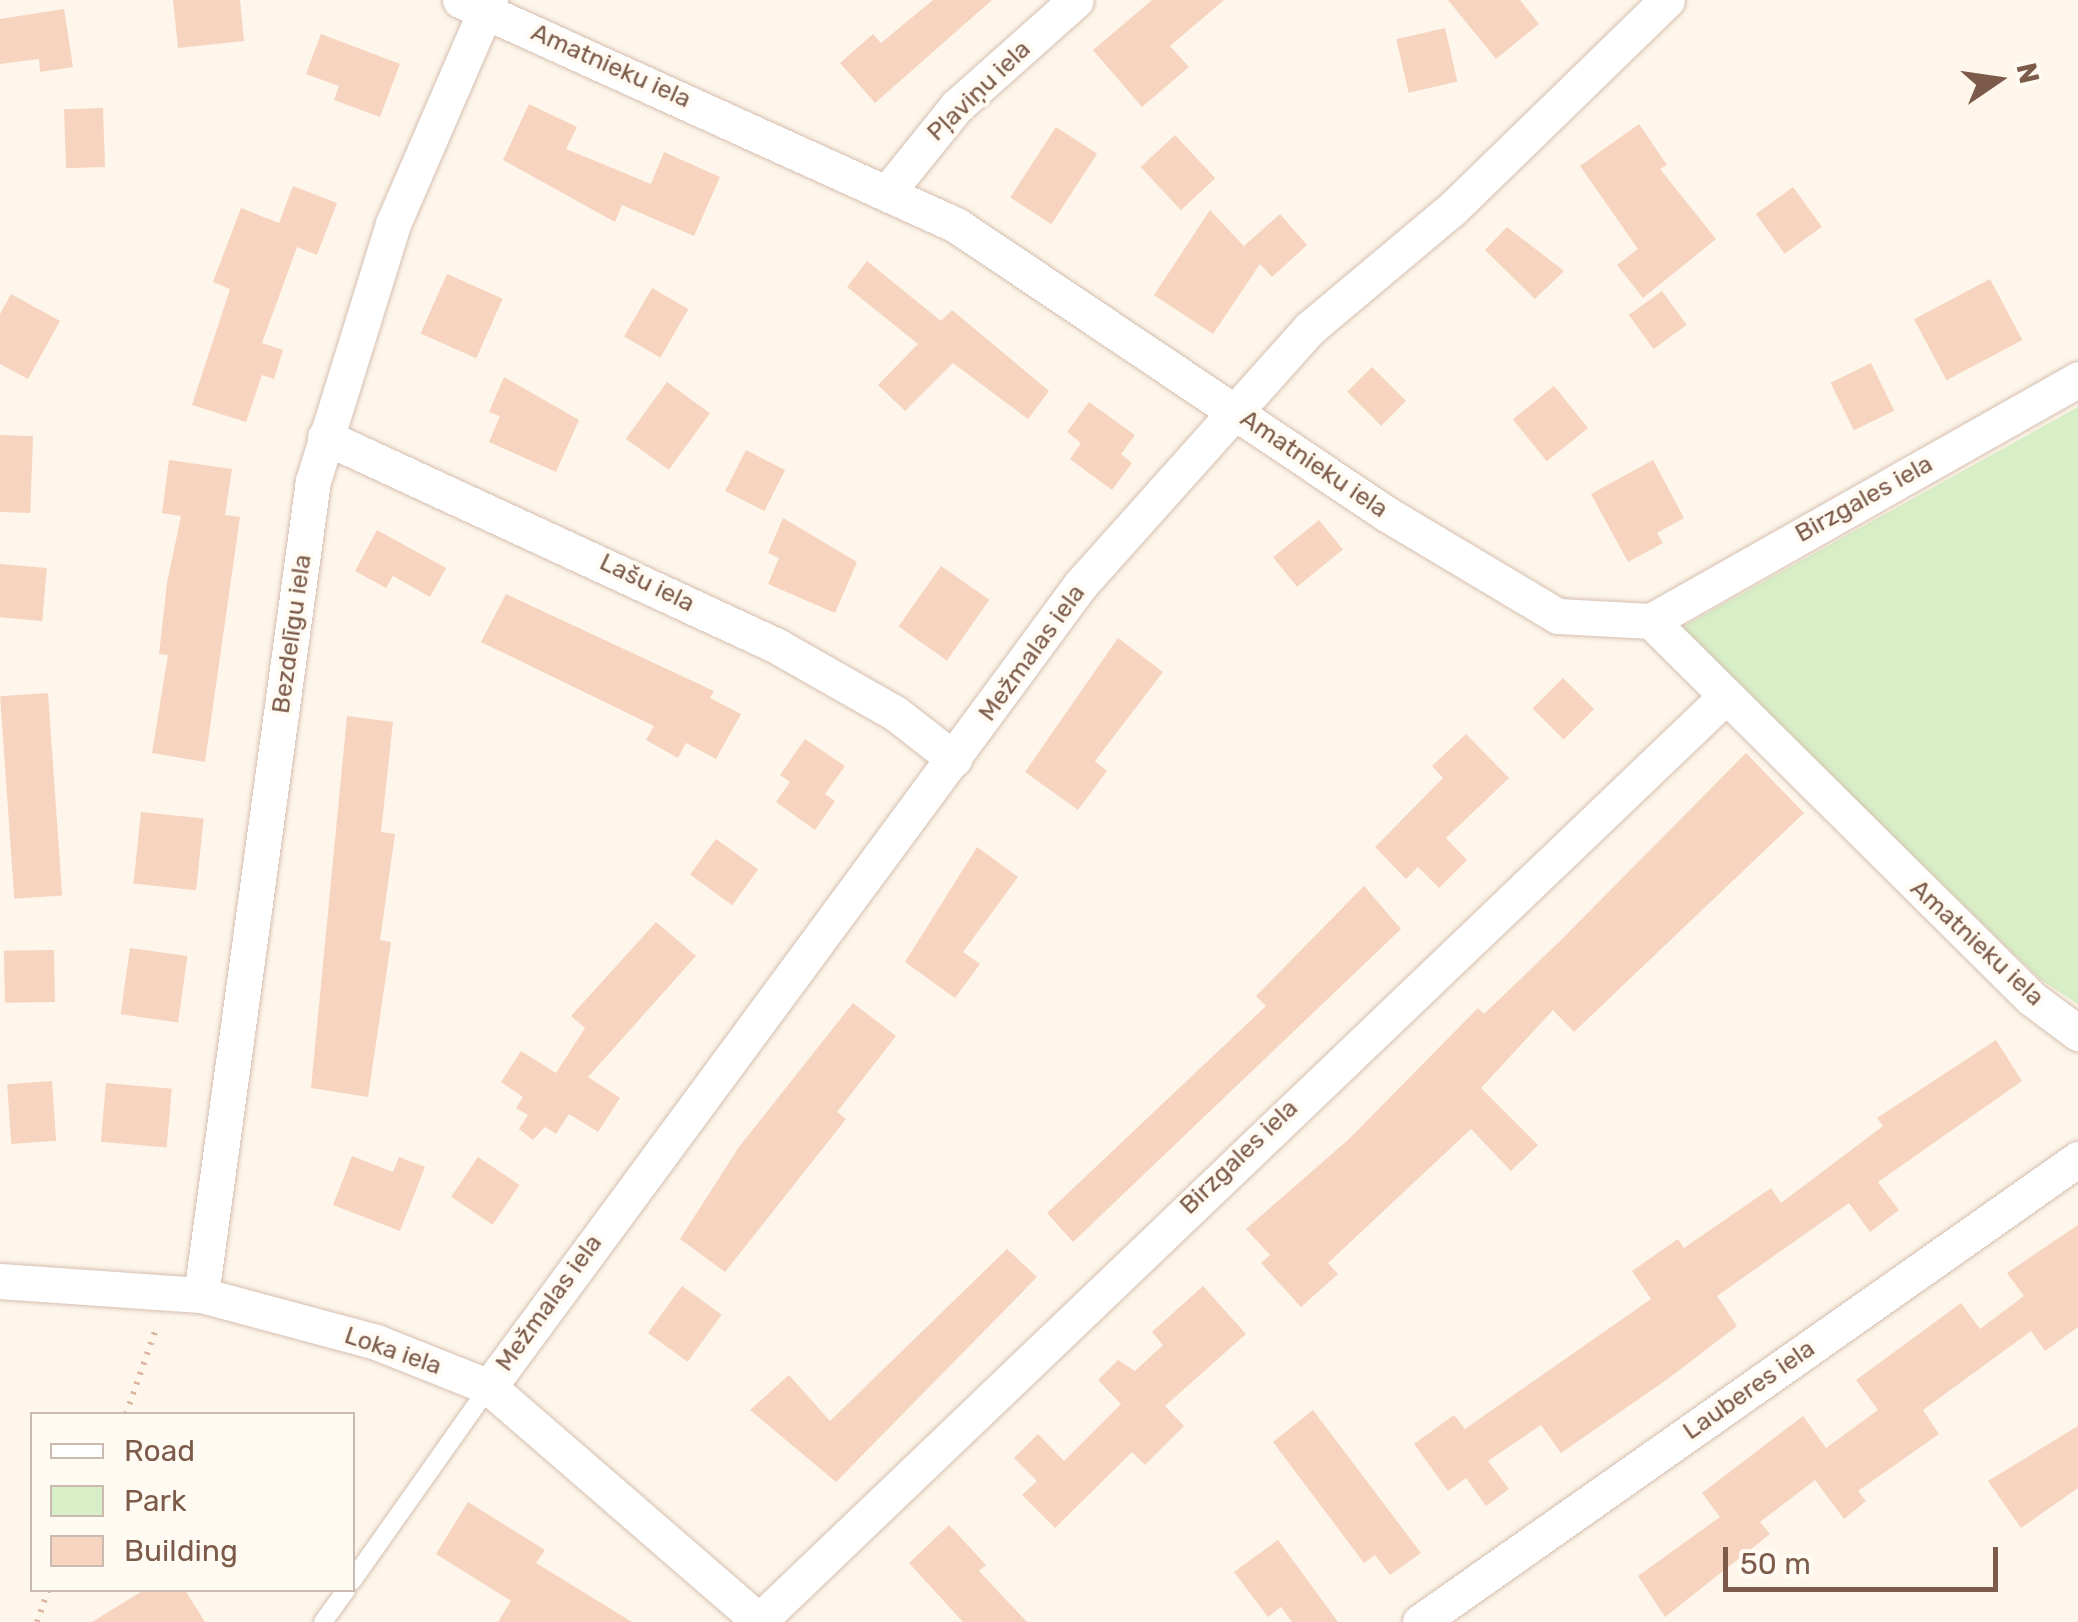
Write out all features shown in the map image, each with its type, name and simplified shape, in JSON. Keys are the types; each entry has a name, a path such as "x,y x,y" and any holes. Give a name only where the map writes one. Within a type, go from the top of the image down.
{"street":[{"name":"Pļaviņu iela","path":"890,190 957,106 1076,0"},
{"name":"Mežmalas iela","path":"489,1387 1081,584 1232,408 1667,0"},
{"name":"Amatnieku iela","path":"478,3 890,190 1232,408 1386,514 1558,616 1651,621 1724,698 2031,998 2078,1033"},
{"name":"Bezdelīgu iela","path":"189,1293 325,436 394,224 478,3"},
{"name":"Birzgales iela","path":"1651,621 2078,380"},
{"name":"Lašu iela","path":"325,436 777,646 895,713 954,760"},
{"name":"Birzgales iela","path":"760,1621 1724,698"},
{"name":"Lauberes iela","path":"1420,1622 2078,1158"},
{"name":"Loka iela","path":"0,1281 189,1293 376,1342 489,1387 760,1621"}],"lane":[{"path":"355,1576 489,1387"},
{"path":"323,1622 345,1592"}],"path":[{"path":"127,1412 189,1293"},
{"path":"36,1622 47,1592"}],"green space":[{"path":"2078,407 2078,1004 2041,980 1678,629"}],"building":[{"path":"173,0 240,0 244,41 178,48"},
{"path":"933,0 992,0 875,103 840,63 873,34 881,43"},
{"path":"1152,0 1224,0 1170,46 1189,67 1142,107 1093,50"},
{"path":"1448,0 1520,0 1539,24 1496,59"},
{"path":"64,9 73,67 40,72 39,59 0,64 0,19"},
{"path":"1445,28 1457,82 1409,93 1396,39"},
{"path":"321,34 400,64 380,117 334,100 339,86 306,74"},
{"path":"529,104 577,127 566,149 651,184 664,152 720,177 694,236 622,205 615,222 503,160"},
{"path":"103,108 105,167 66,168 64,109"},
{"path":"1639,124 1667,165 1660,169 1716,239 1643,298 1617,265 1638,249 1580,166"},
{"path":"1056,127 1097,154 1051,224 1010,197"},
{"path":"1175,135 1215,178 1181,210 1141,167"},
{"path":"293,186 337,203 317,255 297,247 262,343 283,350 274,379 262,375 246,422 192,405 230,289 213,282 241,208 279,223"},
{"path":"1793,187 1822,227 1785,254 1756,214"},
{"path":"1210,210 1253,256 1244,246 1280,214 1307,245 1272,277 1260,264 1213,334 1154,295"},
{"path":"1507,227 1564,271 1535,299 1485,250"},
{"path":"867,261 941,321 952,310 1049,391 1028,419 953,363 905,411 878,385 918,344 847,287"},
{"path":"447,274 503,299 476,358 421,333"},
{"path":"1990,279 2022,340 1946,380 1914,319"},
{"path":"652,288 688,309 660,357 624,336"},
{"path":"1662,291 1687,325 1654,349 1629,315"},
{"path":"11,294 60,321 28,379 0,364 0,314"},
{"path":"1871,363 1894,411 1854,430 1831,383"},
{"path":"1372,367 1406,401 1381,426 1347,392"},
{"path":"504,377 579,420 556,472 489,442 500,416 489,412"},
{"path":"667,382 710,413 669,470 626,439"},
{"path":"1554,386 1588,428 1547,461 1513,419"},
{"path":"1089,402 1135,435 1121,454 1132,463 1112,490 1070,459 1081,443 1067,432"},
{"path":"0,435 33,436 30,513 0,512"},
{"path":"746,450 785,470 764,511 725,491"},
{"path":"169,460 232,469 225,515 240,517 205,762 152,753 168,655 159,654 167,583 181,516 162,513"},
{"path":"1653,460 1684,518 1657,533 1663,543 1628,562 1591,494"},
{"path":"783,518 857,562 835,613 768,584 779,558 768,553"},
{"path":"1319,520 1343,550 1297,587 1273,557"},
{"path":"377,530 446,568 430,597 393,576 386,588 355,571"},
{"path":"0,564 47,568 42,621 0,617"},
{"path":"941,566 989,600 947,660 899,627"},
{"path":"506,594 714,691 710,698 741,714 716,759 686,743 678,758 646,740 654,726 481,642"},
{"path":"1118,638 1163,672 1095,761 1107,771 1078,810 1025,772"},
{"path":"1563,678 1594,709 1564,740 1533,708"},
{"path":"48,693 62,896 14,899 0,696"},
{"path":"347,716 393,722 381,832 395,834 380,940 391,942 368,1097 311,1088"},
{"path":"1466,734 1509,778 1446,838 1467,860 1439,888 1418,867 1406,879 1375,847 1443,778 1432,766"},
{"path":"805,739 845,766 825,794 835,801 815,830 776,802 790,782 780,775"},
{"path":"1746,753 1804,813 1574,1032 1553,1010 1481,1088 1538,1145 1511,1171 1471,1129 1328,1263 1338,1274 1301,1307 1261,1263 1270,1255 1246,1229 1349,1139 1478,1008 1484,1014"},
{"path":"141,812 204,819 196,890 133,884"},
{"path":"716,839 758,870 732,905 690,875"},
{"path":"977,847 1018,877 963,952 980,964 955,998 905,962"},
{"path":"1364,886 1401,929 1073,1242 1047,1213 1266,1006 1256,996"},
{"path":"656,922 696,956 588,1077 620,1098 598,1132 569,1114 556,1134 545,1127 533,1140 519,1129 528,1115 516,1108 523,1097 501,1082 521,1051 556,1073 585,1028 571,1016"},
{"path":"130,948 187,956 178,1022 121,1014"},
{"path":"54,950 55,1002 5,1003 4,951"},
{"path":"853,1003 896,1036 837,1112 846,1119 725,1272 680,1239 739,1147"},
{"path":"1996,1040 2022,1081 1878,1182 1899,1210 1870,1232 1849,1203 1717,1296 1737,1326 1561,1453 1541,1425 1488,1461 1509,1489 1486,1506 1466,1478 1448,1491 1414,1444 1454,1415 1465,1429 1651,1299 1632,1271 1678,1239 1684,1248 1771,1188 1781,1203 1883,1126 1877,1118"},
{"path":"52,1081 56,1141 11,1144 7,1084"},
{"path":"106,1083 172,1089 167,1148 101,1142"},
{"path":"352,1156 393,1172 399,1157 425,1167 400,1231 333,1205"},
{"path":"478,1157 519,1185 493,1225 451,1197"},
{"path":"2078,1225 2078,1327 2045,1351 2031,1331 1923,1410 1939,1434 1858,1491 1866,1501 1844,1519 1815,1480 1760,1522 1770,1534 1665,1617 1638,1576 1720,1517 1702,1493 1803,1416 1826,1448 1878,1410 1856,1380 1961,1303 1980,1329 2024,1296 2007,1273"},
{"path":"1007,1249 1037,1277 836,1482 750,1410 789,1375 830,1421"},
{"path":"682,1286 722,1315 688,1362 648,1333"},
{"path":"1203,1286 1246,1334 1165,1406 1184,1426 1145,1465 1132,1452 1055,1528 1022,1495 1037,1481 1014,1458 1038,1434 1064,1461 1121,1404 1098,1380 1118,1360 1135,1371 1163,1345 1152,1332"},
{"path":"1313,1410 1421,1553 1390,1575 1375,1555 1364,1563 1273,1442"},
{"path":"2078,1426 2078,1488 2021,1528 1988,1481"},
{"path":"468,1502 545,1550 536,1563 632,1622 498,1622 511,1601 436,1554"},
{"path":"949,1525 986,1565 979,1571 1027,1622 963,1622 909,1563"},
{"path":"1278,1540 1338,1622 1292,1622 1281,1607 1268,1617 1234,1572"},
{"path":"141,1592 186,1592 205,1622 92,1622"}]}
